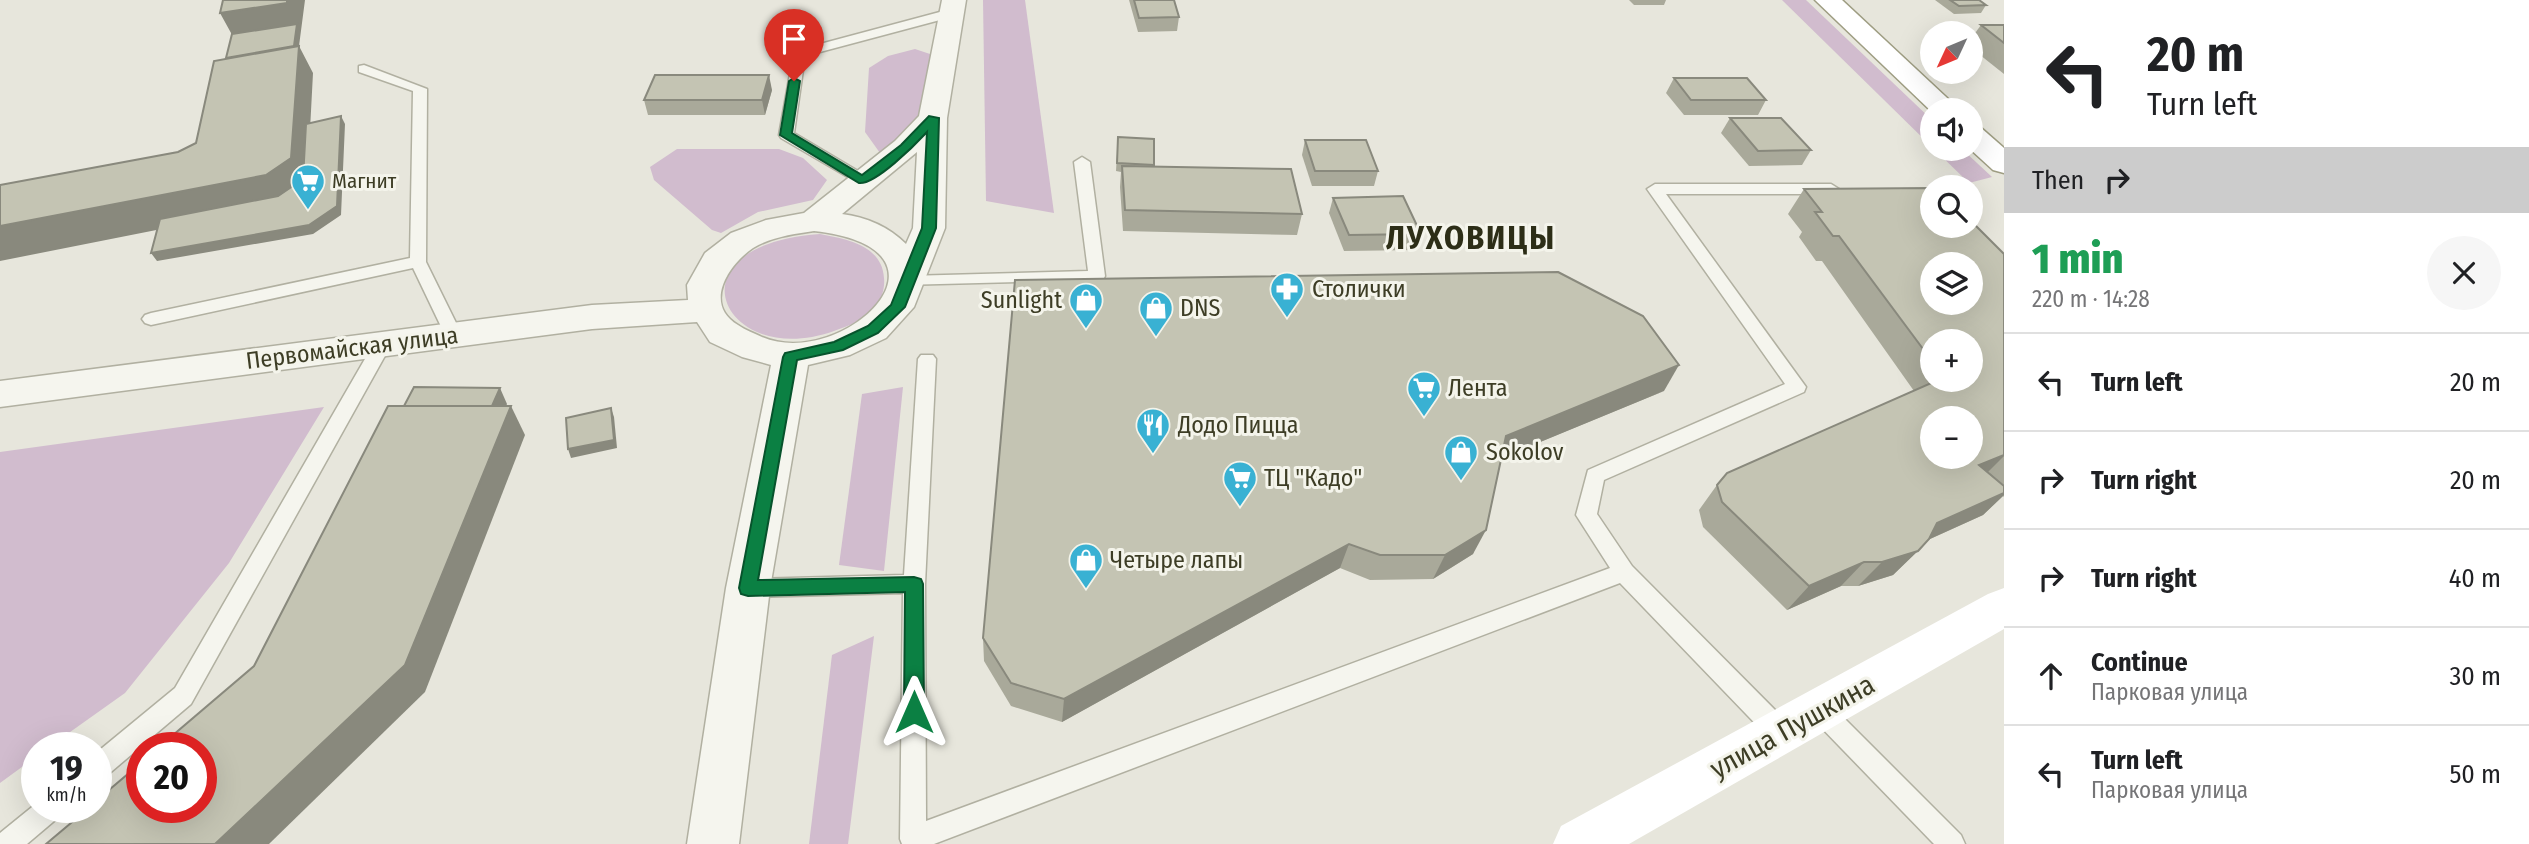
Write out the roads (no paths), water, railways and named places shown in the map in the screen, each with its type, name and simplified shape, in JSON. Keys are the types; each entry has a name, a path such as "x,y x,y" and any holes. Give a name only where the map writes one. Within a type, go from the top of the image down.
{"main road":[{"path":"1827,0 1933,98"},
{"path":"1983,145 2004,164"},
{"name":"улица Пушкина","path":"1579,844 2004,607"}],"street":[{"path":"907,281 900,257 880,238 850,225 814,221 777,227 754,235 717,260 704,285 706,310 723,333 755,348 790,357 837,346 873,330 897,307 929,228 933,118 952,7"},
{"path":"814,221 905,147 933,118"},
{"name":"Первомайская улица","path":"0,394 592,317 706,310"},
{"path":"713,844 748,588 790,357"}],"lane":[{"path":"863,180 786,135 799,54 952,7"},
{"path":"364,69 419,89 418,262 453,335"},
{"path":"907,281 1097,276 1082,162"},
{"path":"1846,189 1655,189 1797,387 1595,475 1586,515 1624,572 1800,721 1952,844"},
{"path":"151,319 418,262"},
{"path":"112,756 183,696 382,345"},
{"path":"926,359 914,584 913,839 1624,572"},
{"path":"748,588 914,584"},
{"path":"7,844 32,823"}],"place":[{"name":"Магнит","path":"308,211"},
{"name":"Столички","path":"1287,319"},
{"name":"Sunlight","path":"1086,330"},
{"name":"DNS","path":"1156,338"},
{"name":"Лента","path":"1424,418"},
{"name":"Додо Пицца","path":"1153,455"},
{"name":"Sokolov","path":"1461,482"},
{"name":"ТЦ \"Кадо\"","path":"1240,508"},
{"name":"Четыре лапы","path":"1086,590"}],"district":[{"name":"ЛУХОВИЦЫ","path":"1471,238"}]}
